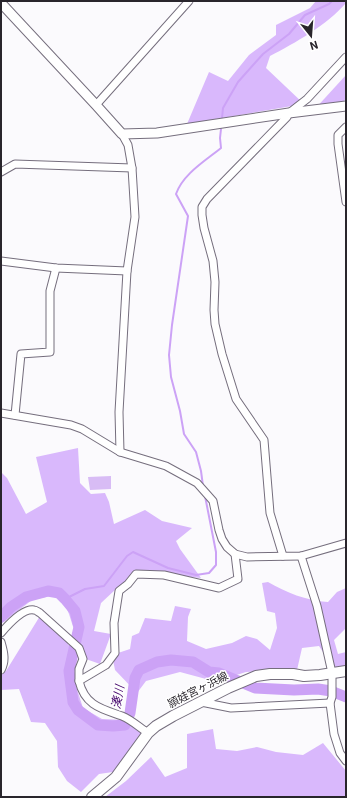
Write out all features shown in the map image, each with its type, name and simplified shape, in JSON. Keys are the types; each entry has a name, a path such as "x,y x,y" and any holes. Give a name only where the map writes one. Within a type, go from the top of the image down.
{"main road":[{"name":"頴娃宮ヶ浜線","path":"92,797 116,777 148,733 156,726 228,688 256,676 270,674 293,674 320,676 346,671"}],"street":[{"path":"96,105 189,1"},
{"path":"1,3 122,134 128,145 132,168 135,217 127,271 119,412 120,452"},
{"path":"283,556 270,513 264,440 236,398 222,354 214,310 215,282 213,261 204,228 202,208 206,199 288,117 289,113 307,99 346,57"},
{"path":"122,134 157,133 346,106"},
{"path":"346,127 338,135 346,202"},
{"path":"1,172 15,164 132,168"},
{"path":"1,262 56,268 127,271"},
{"path":"15,415 21,354 50,352 50,291 56,268"},
{"path":"1,413 71,425 82,429 120,452 166,466 197,483 213,501 222,539 227,547 235,554 247,557 301,556 346,543"},
{"path":"79,681 106,665 115,653 114,623 119,591 128,584 136,574 164,575 219,588 238,579 235,554"},
{"path":"301,556 317,606 332,673 331,700 334,734 340,753 346,761"},
{"path":"1,633 12,621 23,613 29,610 34,610 40,613 79,648 83,659 79,669 79,681 81,690 86,698 103,710 131,721 148,733"},
{"path":"1,642 4,652 4,661 1,670"},
{"path":"201,702 231,708 331,700"}],"shaded area":[{"path":"316,1 346,1 346,3 330,19 320,26 270,56 266,68 304,104 187,124 209,72 228,81 249,55 276,35 276,25 310,8"},
{"path":"346,75 346,98 344,101 314,110"},
{"path":"78,448 80,483 91,494 105,493 109,502 114,524 145,510 162,521 192,528 176,541 201,578 143,572 116,589 101,603 94,631 111,634 100,664 83,658 69,614 60,594 32,600 1,624 1,472 7,478 26,514 47,502 36,457"},
{"path":"111,476 111,489 90,490 88,477"},
{"path":"268,582 296,595 312,600 328,602 337,592 346,588 346,628 334,640 338,654 346,652 346,668 334,669 319,646 302,648 297,670 246,672 221,680 206,679 180,672 146,681 137,693 115,670 112,655 130,649 132,636 139,633 145,618 171,621 175,606 191,609 188,617 187,641 206,649 232,643 246,636 257,639 270,650 277,628 275,613 267,611 262,583"},
{"path":"40,616 64,637 74,654 75,683 83,708 102,719 125,720 145,728 113,772 99,774 81,792 67,781 58,767 57,741 45,723 31,722 19,689 1,690 1,675 6,671"},
{"path":"213,729 216,749 237,751 257,747 276,752 303,755 323,743 346,771 346,797 105,797 126,781 151,757 165,777 187,768 187,734"}],"waterway":[{"path":"222,118 223,108 238,82 263,54 289,34 305,15 329,4 332,1"},
{"path":"203,486 196,452 184,434 180,411 171,377 169,355 172,325 188,216 176,194 179,187 189,174 221,148 221,129"},
{"path":"65,599 85,589 104,586 127,556 133,552 168,568 196,575 209,573 216,565 216,552 205,496"},
{"name":"湊川","path":"1,617 11,607 26,597 48,591 59,593 65,599 75,611 79,627 69,671 73,702 78,710 98,725 125,725 130,713 135,678 139,670 157,662 171,660 193,662 209,672 219,673 255,688 294,690 318,689 331,691 346,697"}]}
